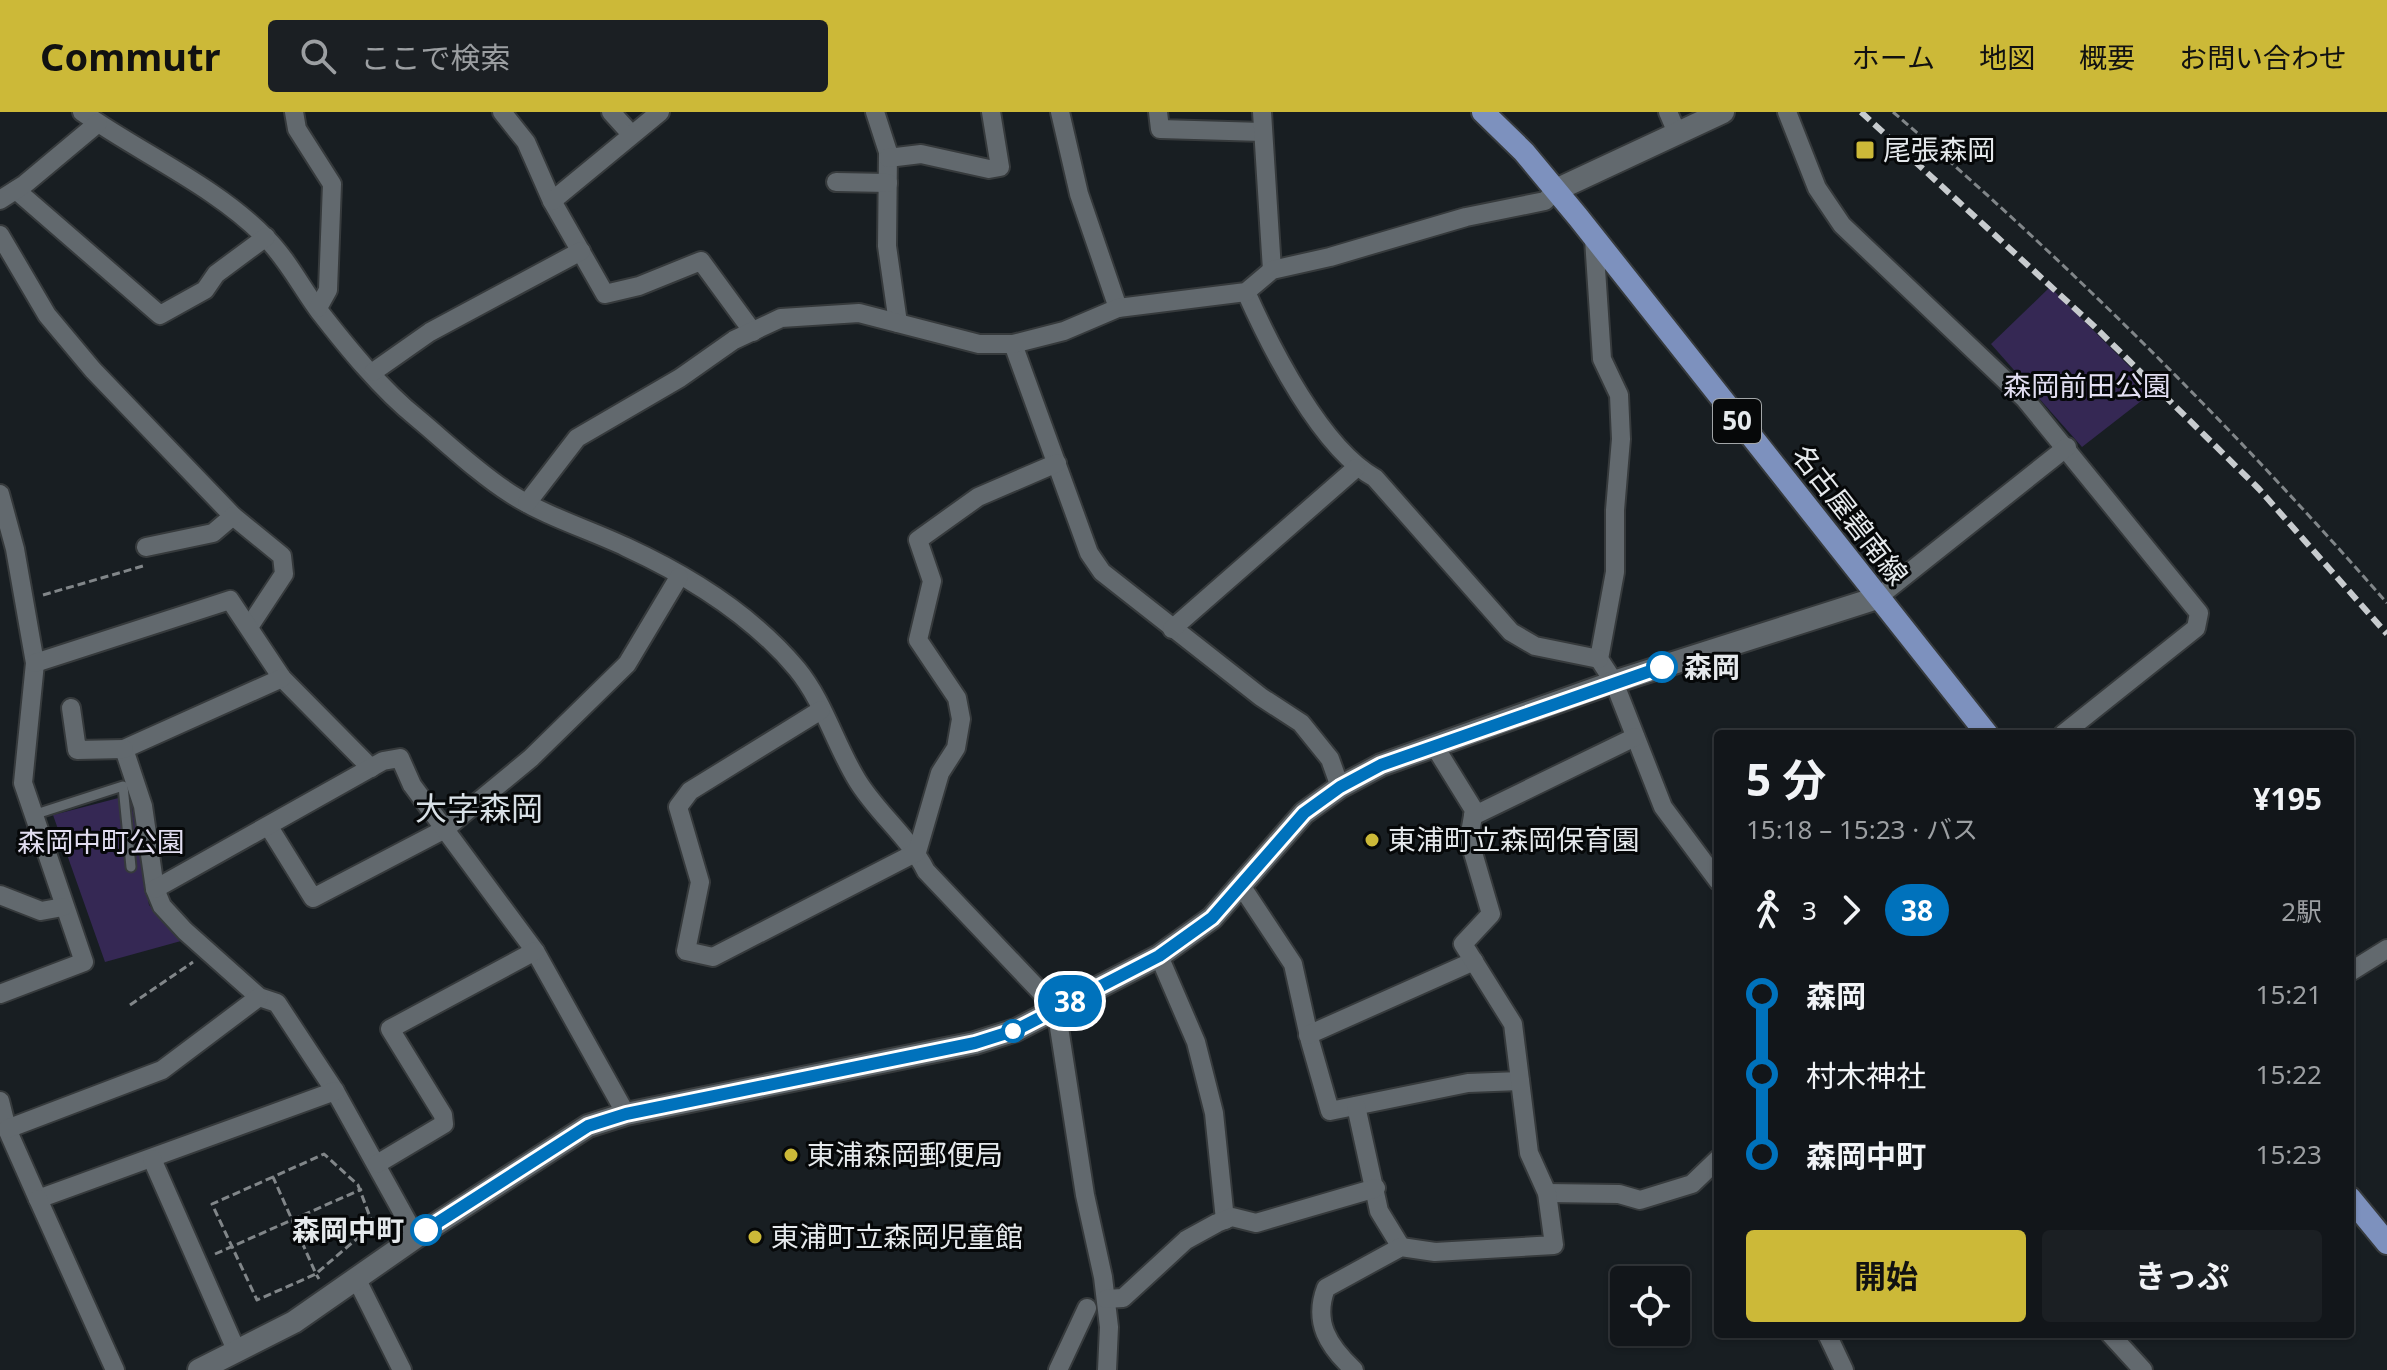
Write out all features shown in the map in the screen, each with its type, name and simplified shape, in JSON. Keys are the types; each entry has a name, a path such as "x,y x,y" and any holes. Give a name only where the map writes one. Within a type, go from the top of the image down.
{"main road":[{"name":"名古屋碧南線","path":"1483,112 1556,190 1984,730"},
{"path":"2354,1203 2387,1243"}],"street":[{"path":"82,112 236,212 266,237 293,268 318,308 410,413 510,493 629,548 752,622 798,671 856,780 890,826 917,852 926,871 1056,1008 1072,1124 1106,1299 1109,1327 1107,1370"},
{"path":"294,112 297,129 332,184 328,290 318,308"},
{"path":"502,112 526,142 552,201 605,294 639,286 701,261 753,332"},
{"path":"611,112 630,133"},
{"path":"552,201 597,167 603,156 630,133 660,112"},
{"path":"875,112 888,158 887,246 898,323"},
{"path":"888,158 921,154 989,169 1000,167 991,112"},
{"path":"1060,112 1079,194 1118,308"},
{"path":"1158,112 1160,129 1263,132"},
{"path":"1262,112 1272,270"},
{"path":"1668,112 1677,133"},
{"path":"527,503 577,438 781,318 859,313 979,344 1013,344 1064,331 1118,308 1246,292 1272,270 1330,257 1466,217 1545,201 1556,190 1723,112"},
{"path":"1787,112 1817,188 1842,225 2025,399 2199,613 2196,628 2068,730"},
{"path":"98,123 8,195 160,315 205,290 216,274 266,237"},
{"path":"836,182 888,183"},
{"path":"0,235 47,315 84,359 233,516 282,556 284,574 265,608 249,627"},
{"path":"1594,239 1602,359 1619,395 1621,439 1615,510 1615,572 1599,659 1614,682 1663,807 1714,876"},
{"path":"373,372 430,332 581,251"},
{"path":"1246,292 1277,362 1356,468 1375,478 1511,632 1535,646 1599,659"},
{"path":"1013,344 1089,553 1102,572 1172,629 1301,723 1330,759 1340,787"},
{"path":"199,1370 294,1322 416,1237 588,1126 626,1114 975,1043 1016,1030 1159,956 1212,918 1304,813 1340,787 1381,765 1614,682 1877,598 2067,447"},
{"path":"821,710 690,791 678,807 700,882 686,951 713,957 917,852 940,773 956,748 961,719 957,698 918,640 932,581 918,540 978,497 1057,463"},
{"path":"1172,629 1356,468"},
{"path":"0,494 35,663 23,783 84,962 0,994"},
{"path":"151,555 213,533 233,516"},
{"path":"269,827 313,898 445,829 531,758 627,664 679,577"},
{"path":"35,663 230,600 282,678 371,768"},
{"path":"71,708 77,750 124,749 282,678"},
{"path":"1473,816 1635,737"},
{"path":"1354,1370 1339,1356 1323,1328 1319,1307 1326,1288 1401,1247 1435,1252 1554,1245 1547,1193 1529,1153 1513,1024 1463,944 1491,914 1469,839 1473,816 1466,793 1435,747"},
{"path":"124,749 143,806 155,889 162,906 259,997 277,1003 335,1091 416,1237"},
{"path":"155,889 371,768 400,758 412,785 535,951 626,1114"},
{"path":"1240,884 1293,964 1308,1035 1330,1111 1468,1083 1520,1081"},
{"path":"0,895 41,911 63,907"},
{"path":"2354,970 2387,949"},
{"path":"380,1171 444,1124 443,1115 390,1029 535,951"},
{"path":"1159,956 1196,1042 1214,1113 1225,1220"},
{"path":"1308,1035 1474,961"},
{"path":"7,1129 162,1070 259,997"},
{"path":"38,1199 335,1091"},
{"path":"0,1101 7,1129 115,1370"},
{"path":"1356,1106 1379,1211 1401,1247"},
{"path":"152,1159 237,1352"},
{"path":"1547,1193 1619,1194 1640,1200 1692,1184 1714,1163"},
{"path":"1106,1299 1123,1298 1186,1240 1232,1217 1256,1223 1376,1188"},
{"path":"357,1280 402,1370"},
{"path":"1058,1370 1087,1308"},
{"path":"1829,1338 1844,1370"},
{"path":"2114,1338 2143,1370"}],"lane":[{"path":"33,815 123,786 131,867"}],"path":[{"path":"1893,112 2075,278 2185,385 2308,513 2387,603"},
{"path":"24,600 151,555"},
{"path":"130,1005 207,951"},
{"path":"324,1154 361,1190 373,1225 316,1274 257,1300 212,1204 273,1177 324,1154"},
{"path":"197,1262 361,1190 380,1171"},
{"path":"273,1177 322,1288"}],"green space":[{"name":"森岡前田公園","path":"2050,287 2154,391 2082,447 1991,344"},
{"name":"森岡中町公園","path":"130,795 149,905 181,941 105,962 53,815"}],"railway":[{"path":"1861,112 2095,327 2259,489 2387,634"}],"bus line":[{"name":"38","path":"426,1230 588,1126 626,1114 975,1043 1016,1030 1159,956 1212,918 1304,813 1340,787 1381,765 1662,667"}],"place":[{"name":"尾張森岡","path":"1865,150"},
{"name":"森岡","path":"1662,667"},
{"name":"東浦町立森岡保育園","path":"1372,840"},
{"name":"東浦森岡郵便局","path":"791,1155"},
{"name":"森岡中町","path":"426,1230"},
{"name":"東浦町立森岡児童館","path":"755,1237"}],"district":[{"name":"大字森岡","path":"479,809"}]}
